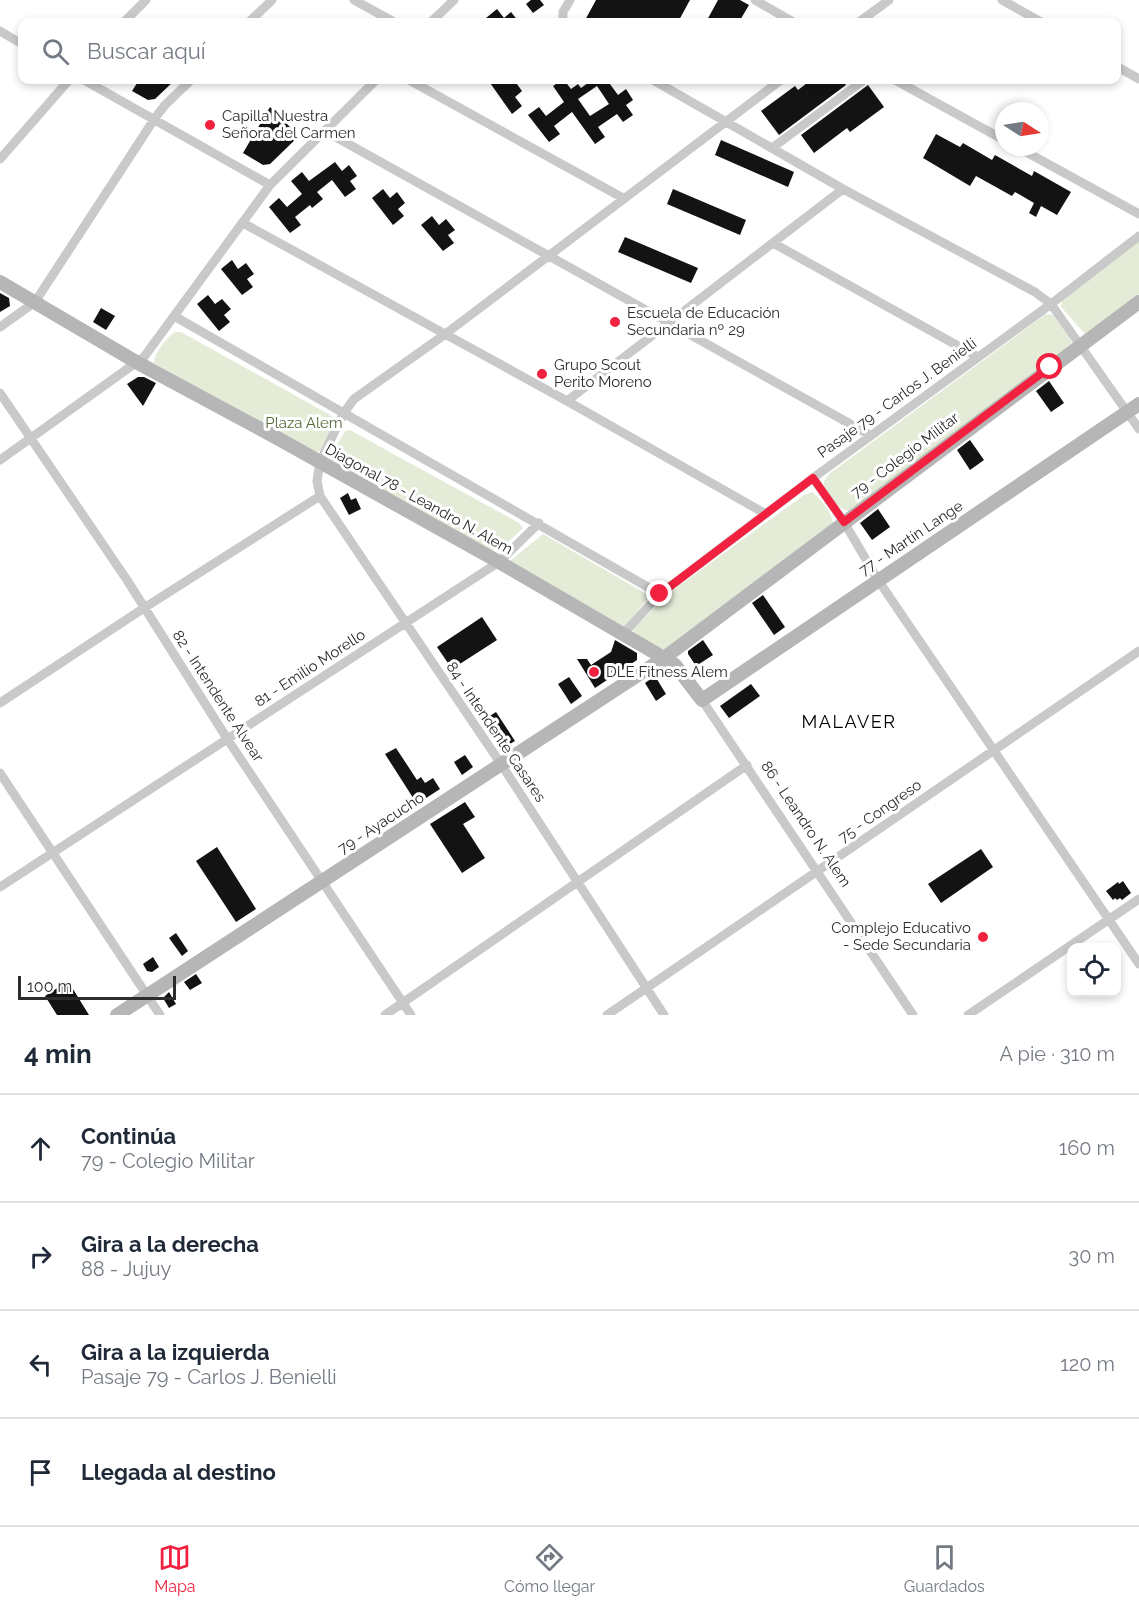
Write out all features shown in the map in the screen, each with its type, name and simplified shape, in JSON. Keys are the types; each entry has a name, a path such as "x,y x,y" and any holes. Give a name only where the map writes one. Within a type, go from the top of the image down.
{"street":[{"path":"128,18 146,0"},
{"path":"253,18 272,0"},
{"path":"354,0 387,18"},
{"path":"435,18 454,0"},
{"path":"563,18 563,12 570,0"},
{"path":"755,0 787,18"},
{"path":"864,18 889,0"},
{"path":"1002,0 1034,18"},
{"path":"0,31 18,42"},
{"path":"1121,69 1139,79"},
{"path":"0,159 66,84"},
{"path":"91,84 270,185"},
{"path":"0,327 35,302 155,118 187,84"},
{"path":"0,460 144,357 270,185 372,84"},
{"path":"416,84 622,198"},
{"path":"660,84 843,189 1035,292 1051,304 1133,408 1139,429"},
{"path":"0,703 320,496 317,481 320,462 343,414 354,399 444,335 775,84"},
{"path":"771,148 859,84"},
{"path":"902,84 995,135"},
{"path":"325,130 870,435"},
{"path":"1033,156 1139,214"},
{"path":"567,401 843,189"},
{"path":"243,223 567,401 766,514"},
{"name":"Pasaje 79 - Carlos J. Benielli","path":"623,634 660,594 1139,236"},
{"path":"772,243 978,357"},
{"name":"Diagonal 78 - Leandro N. Alem","path":"0,282 138,363 499,562 664,658"},
{"name":"79 - Colegio Militar","path":"664,658 1139,302"},
{"path":"174,316 660,594"},
{"name":"82 - Intendente Alvear","path":"0,393 127,580 228,740 324,880 411,1015"},
{"name":"77 - Martín Lange","path":"702,700 1133,408"},
{"path":"813,478 844,522 878,580 1139,964"},
{"name":"84 - Intendente Casares","path":"320,496 501,764 664,1015"},
{"name":"81 - Emilio Morello","path":"0,887 499,562 538,523"},
{"name":"75 - Congreso","path":"607,1015 1139,651"},
{"name":"86 - Leandro N. Alem","path":"664,658 675,665 702,700 913,1015"},
{"name":"79 - Ayacucho","path":"117,1015 664,658"},
{"path":"386,1015 747,765"},
{"path":"0,773 160,1015"},
{"path":"968,1015 1139,899"}],"green space":[{"path":"1139,241 1139,296 1086,335 1061,307 1062,300"},
{"path":"1046,314 1053,315 1071,341 1072,347 852,511 842,509 835,503 824,486 824,481 829,474"},
{"name":"Plaza Alem","path":"175,332 181,332 332,416 335,423 321,451 314,452 154,363 156,354"},
{"name":"Plaza Alem","path":"350,430 519,523 523,528 501,549 491,551 333,463 329,458 345,431"},
{"path":"812,492 825,506 833,523 667,649 660,649 633,634 634,629 668,594 804,495"},
{"path":"543,534 650,596 624,627 510,561"}],"building":[{"path":"531,0 540,0 544,5 533,13 526,4"},
{"path":"596,0 690,0 680,18 586,18"},
{"path":"718,0 740,0 749,5 741,18 708,18"},
{"path":"497,9 504,18 486,18"},
{"path":"511,12 516,18 504,18"},
{"path":"136,84 171,84 155,99 148,100 132,91"},
{"path":"491,84 517,84 522,91 515,97 522,106 512,114"},
{"path":"556,84 567,84 571,89 578,84 581,88 586,84 610,84 618,95 626,89 633,100 626,105 633,115 623,122 617,114 598,127 605,137 595,144 572,112 554,126 560,134 549,142 528,115 539,107 546,116 564,102 553,86","holes":["597,86 609,104 590,116 578,99"]},
{"path":"806,84 846,85 779,135 761,111 795,86 798,90"},
{"path":"868,85 884,107 850,132 847,128 814,153 801,135"},
{"path":"270,107 299,136 270,164 263,165 243,153"},
{"path":"936,134 960,147 963,143 992,160 995,155 1032,176 1034,171 1071,192 1057,215 1041,206 1036,217 1029,213 1034,203 1015,192 1012,196 976,176 970,186 923,158"},
{"path":"721,140 794,172 788,187 715,155"},
{"path":"335,162 342,171 349,165 357,176 350,181 356,189 345,197 332,180 317,192 323,199 312,208 310,205 295,217 301,225 290,233 269,207 279,198 287,207 302,194 291,181 302,172 309,181"},
{"path":"383,189 390,198 397,192 405,203 398,209 404,216 393,225 372,198"},
{"path":"673,189 746,220 740,235 667,204"},
{"path":"432,216 439,225 446,219 455,230 448,235 454,243 443,251 421,225"},
{"path":"625,237 698,268 691,283 618,252"},
{"path":"232,260 238,269 246,263 254,274 247,279 253,287 242,295 221,269"},
{"path":"0,293 9,298 10,306 0,312"},
{"path":"208,295 215,304 222,299 231,309 224,315 230,322 219,331 197,304"},
{"path":"101,308 115,316 106,330 93,322"},
{"path":"138,377 144,377 156,383 143,406 127,384"},
{"path":"1049,381 1064,403 1051,412 1036,391"},
{"path":"970,440 984,460 970,470 957,450"},
{"path":"348,493 351,500 356,498 361,509 349,515 340,498"},
{"path":"878,509 890,527 872,540 860,523"},
{"path":"763,595 785,627 774,635 752,603"},
{"path":"482,617 497,640 452,669 437,647"},
{"path":"615,640 637,653 637,660 595,688 577,659 587,659 591,665 611,652"},
{"path":"703,640 713,655 696,666 688,651"},
{"path":"655,676 666,694 656,701 645,683"},
{"path":"569,677 582,696 571,704 558,684"},
{"path":"751,684 760,696 729,718 720,706"},
{"path":"496,712 515,741 506,746 502,745 485,719"},
{"path":"396,748 417,780 421,777 425,783 433,778 440,789 417,804 385,754"},
{"path":"465,755 473,767 462,775 454,762"},
{"path":"465,802 475,817 463,824 485,858 462,873 430,824"},
{"path":"217,847 256,909 236,922 196,861"},
{"path":"981,849 993,867 941,903 928,884"},
{"path":"1123,881 1131,893 1122,900 1115,898 1113,900 1106,891"},
{"path":"176,933 188,951 182,956 169,938"},
{"path":"153,957 159,967 152,972 147,971 143,964"},
{"path":"196,974 202,983 190,990 184,982"},
{"path":"68,981 89,1015 57,1015 45,996"},
{"path":"169,992 176,1004 169,1008 163,998"}],"place":[{"name":"Capilla Nuestra Señora del Carmen","path":"210,125"},
{"name":"Escuela de Educación Secundaria nº 29","path":"615,322"},
{"name":"Grupo Scout Perito Moreno","path":"542,374"},
{"name":"DLE Fitness Alem","path":"594,672"},
{"name":"Complejo Educativo - Sede Secundaria","path":"983,937"}],"district":[{"name":"MALAVER","path":"849,722"}],"route":[{"path":"660,594 813,478 844,522 1050,367"}]}
